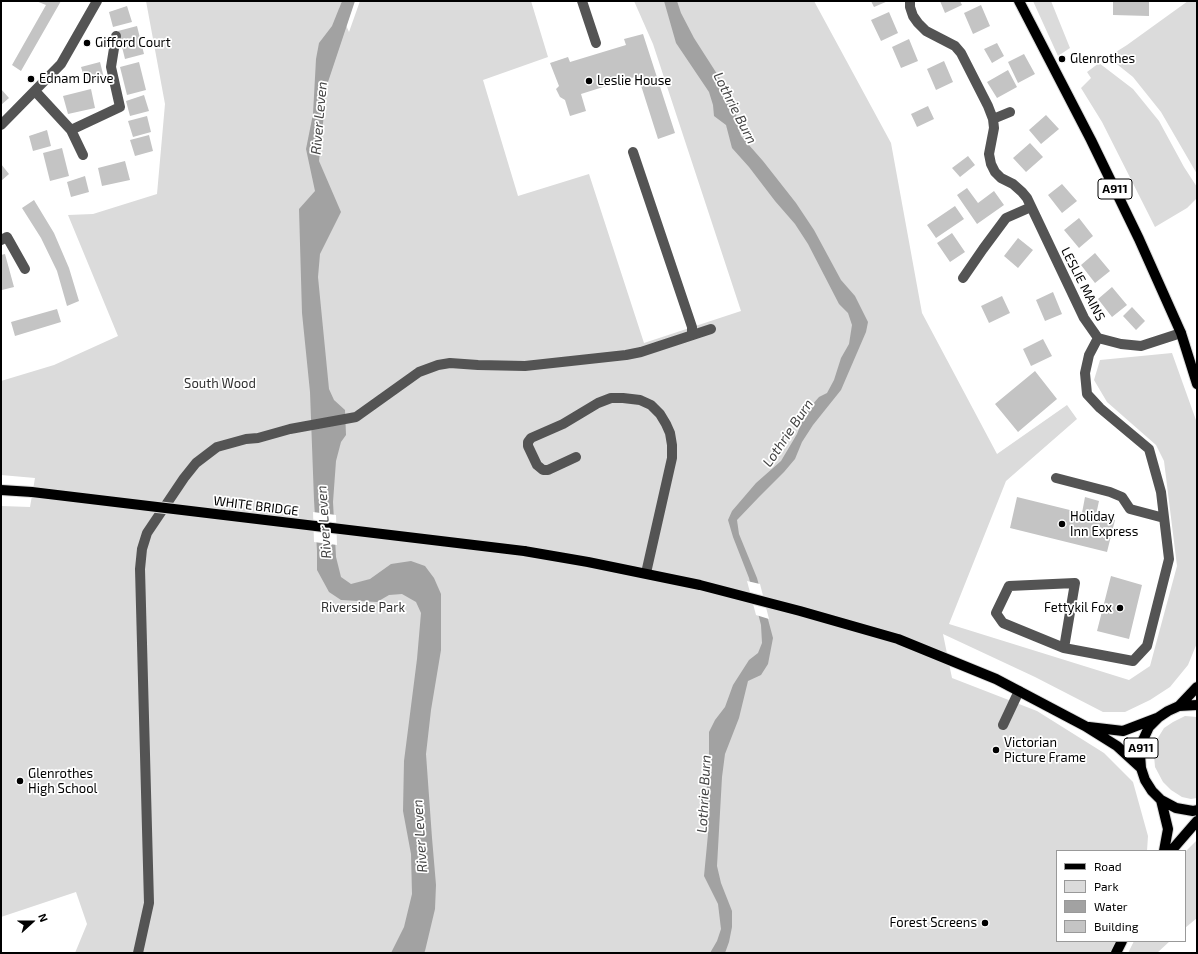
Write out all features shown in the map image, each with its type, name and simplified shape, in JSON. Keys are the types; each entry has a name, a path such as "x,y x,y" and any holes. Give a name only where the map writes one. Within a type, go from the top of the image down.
{"main road":[{"name":"A911","path":"1019,1 1132,225 1181,333 1197,384"},
{"name":"WHITE BRIDGE","path":"1,490 32,492 524,551 646,573 700,585 800,611 898,639 996,679 1085,726 1117,746 1141,768"},
{"name":"A911","path":"1179,706 1197,687"},
{"name":"A911","path":"1197,705 1179,706 1159,717 1149,727 1143,740 1140,754 1141,768 1145,780 1152,791 1161,800 1176,808 1193,811 1197,810"},
{"path":"1085,726 1123,731 1159,717"},
{"name":"A911","path":"1161,800 1168,829 1164,850"},
{"path":"1172,850 1197,821"},
{"path":"1116,953 1122,942"}],"street":[{"path":"1,125 61,64 97,1"},
{"path":"582,1 596,43"},
{"name":"LESLIE MAINS","path":"910,1 913,16 918,23 926,31 955,46 961,53 993,118 994,128 989,154 991,164 995,172 1001,178 1013,184 1022,192 1031,207 1084,318 1098,338 1121,344 1141,346 1181,333"},
{"path":"71,130 120,107 110,67 116,36"},
{"path":"35,91 71,130 83,155"},
{"path":"993,118 1010,112"},
{"path":"633,152 692,327 692,335"},
{"path":"963,278 1006,218 1031,207"},
{"path":"1,240 8,236 26,269"},
{"path":"138,953 149,903 140,570 142,549 147,533 184,478 196,463 216,447 299,427 356,416 419,372 438,365 450,363 478,366 525,366 626,355 641,352 711,329"},
{"path":"1064,648 1075,583 1009,586 996,613 1003,623 1064,648 1133,661 1147,646 1169,559 1161,492 1149,449 1100,408 1087,394 1086,372 1089,355 1098,338"},
{"path":"576,457 548,470 543,470 536,465 528,446 528,442 531,438 556,428 598,403 611,398 640,400 651,405 660,414 670,433 672,458 646,573"},
{"path":"1056,478 1110,492 1122,497 1130,509 1164,518"},
{"path":"1003,724 1019,691"}],"green space":[{"name":"Riverside Park","path":"146,1 342,1 339,9 349,32 360,1 531,1 548,57 483,80 518,196 589,174 644,343 741,311 653,44 634,1 814,1 891,143 922,313 997,454 1067,405 1077,419 1006,481 949,624 1129,680 1150,666 1177,566 1164,461 1156,445 1107,402 1094,380 1100,360 1172,353 1197,423 1197,643 1188,665 1170,687 1150,700 1125,712 1103,712 1035,677 943,634 952,678 1037,711 1104,753 1133,782 1148,836 1147,850 1056,850 1056,942 1116,942 1110,953 75,953 87,924 76,892 1,917 1,506 30,507 35,478 1,475 1,381 54,365 118,336 68,215 93,214 157,194 165,104"},
{"path":"1033,1 1051,1 1070,48 1058,56"},
{"path":"1188,1 1197,1 1197,174 1161,112 1133,77 1108,57"},
{"path":"1099,63 1133,89 1159,121 1184,167 1197,187 1197,198 1187,208 1155,227 1102,122 1081,88 1091,78 1087,72"},
{"path":"1185,716 1197,717 1197,798 1191,799 1182,797 1171,790 1163,782 1155,767 1154,755 1156,741 1164,728"},
{"path":"1197,840 1197,918 1186,927 1186,851"},
{"path":"1134,942 1169,942 1157,953 1128,953"}],"water":[{"name":"River Leven","path":"342,1 355,1 327,85 319,161 341,212 320,254 318,277 329,389 334,400 345,410 346,435 341,442 336,461 333,502 336,557 341,577 351,584 370,579 391,564 411,561 425,566 434,578 441,594 441,650 431,710 426,754 436,885 435,909 424,953 391,953 404,927 412,894 411,854 403,811 404,761 417,659 421,613 416,602 402,594 389,595 377,602 341,600 329,592 317,570 310,392 302,313 299,209 315,191 306,149 313,114 316,59 319,43 332,26"},
{"name":"Lothrie Burn","path":"664,1 677,1 681,13 694,38 735,102 737,123 741,136 796,203 814,230 841,280 855,296 868,322 866,332 841,390 813,425 802,442 795,459 737,520 739,534 757,578 773,638 768,664 761,675 748,681 739,718 725,754 722,777 717,866 721,883 732,911 732,927 725,953 710,953 717,941 721,929 718,904 704,876 708,834 702,796 707,788 709,732 715,720 725,707 733,685 749,660 758,653 762,643 761,625 749,578 728,520 732,511 756,483 781,461 797,434 805,413 819,397 827,393 834,380 841,358 849,344 852,325 848,313 839,304 808,244 795,224 732,148 726,125 714,116 713,105 709,92 676,43"}],"pier":[{"path":"313,512 336,515 337,545 314,542"},
{"path":"747,581 760,584 769,619 756,615"}],"building":[{"path":"36,1 61,1 21,71 12,65 46,5"},
{"path":"871,1 888,1 874,7"},
{"path":"940,1 960,1 962,5 945,13"},
{"path":"1113,1 1149,1 1149,16 1113,15"},
{"path":"981,5 990,26 973,34 964,13"},
{"path":"127,6 132,22 113,27 109,12"},
{"path":"889,12 898,33 881,41 871,20"},
{"path":"137,26 144,54 125,59 118,31"},
{"name":"Leslie House","path":"643,34 675,133 658,139 638,76 581,94 586,111 570,116 565,100 560,97 556,89 559,86 550,63 568,57 570,62 626,45 624,39"},
{"path":"909,39 918,61 901,68 892,47"},
{"path":"997,43 1004,56 992,63 984,49"},
{"path":"1024,54 1035,74 1018,83 1008,62"},
{"path":"944,61 953,82 936,90 927,69"},
{"path":"100,62 104,78 86,83 81,67"},
{"path":"139,62 146,90 127,95 120,67"},
{"path":"1008,70 1017,87 997,98 987,82"},
{"path":"1,89 9,98 1,105"},
{"path":"91,89 95,108 68,114 63,96"},
{"path":"144,95 149,111 130,116 126,101"},
{"path":"928,106 934,119 917,127 911,114"},
{"path":"1046,115 1059,129 1041,144 1029,130"},
{"path":"147,116 151,132 133,137 128,121"},
{"path":"47,130 51,146 33,151 29,136"},
{"path":"149,135 153,151 135,156 130,140"},
{"path":"1030,143 1043,157 1026,172 1013,158"},
{"path":"62,148 69,176 50,181 43,153"},
{"path":"968,156 975,165 960,177 952,168"},
{"path":"125,161 130,180 102,186 98,168"},
{"path":"1,164 9,174 1,181"},
{"path":"85,176 89,192 71,197 67,182"},
{"path":"1062,184 1077,201 1062,213 1048,195"},
{"path":"967,188 978,203 994,191 1004,205 977,224 957,195"},
{"path":"34,200 54,233 69,268 79,301 67,306 57,271 41,238 22,208"},
{"path":"955,206 964,219 936,238 927,225"},
{"path":"1079,218 1093,236 1079,248 1064,230"},
{"path":"952,233 965,252 950,262 937,243"},
{"path":"1018,238 1033,250 1018,268 1004,256"},
{"path":"1095,253 1110,271 1095,283 1081,265"},
{"path":"5,254 14,287 2,290 1,255"},
{"path":"1112,287 1127,305 1112,317 1098,299"},
{"path":"1053,292 1062,314 1045,321 1036,300"},
{"path":"1002,296 1010,313 989,323 981,306"},
{"path":"1132,307 1145,321 1136,330 1123,316"},
{"path":"57,309 61,322 15,336 11,322"},
{"path":"1043,339 1052,356 1031,366 1023,349"},
{"path":"1035,371 1057,399 1018,432 995,404"},
{"name":"Holiday Inn Express","path":"1017,497 1082,513 1085,497 1099,501 1096,515 1115,520 1107,552 1010,528"},
{"name":"Fettykil Fox","path":"1111,576 1142,585 1129,639 1097,631"}],"place":[{"name":"Gifford Court","path":"87,43"},
{"name":"Glenrothes","path":"1062,59"},
{"name":"Ednam Drive","path":"31,79"},
{"name":"Leslie House","path":"589,81"},
{"name":"Holiday Inn Express","path":"1062,524"},
{"name":"Fettykil Fox","path":"1120,608"},
{"name":"Victorian Picture Frame","path":"996,750"},
{"name":"Glenrothes High School","path":"20,781"},
{"name":"Forest Screens","path":"985,923"}],"park label":[{"name":"South Wood","path":"220,384"}]}
